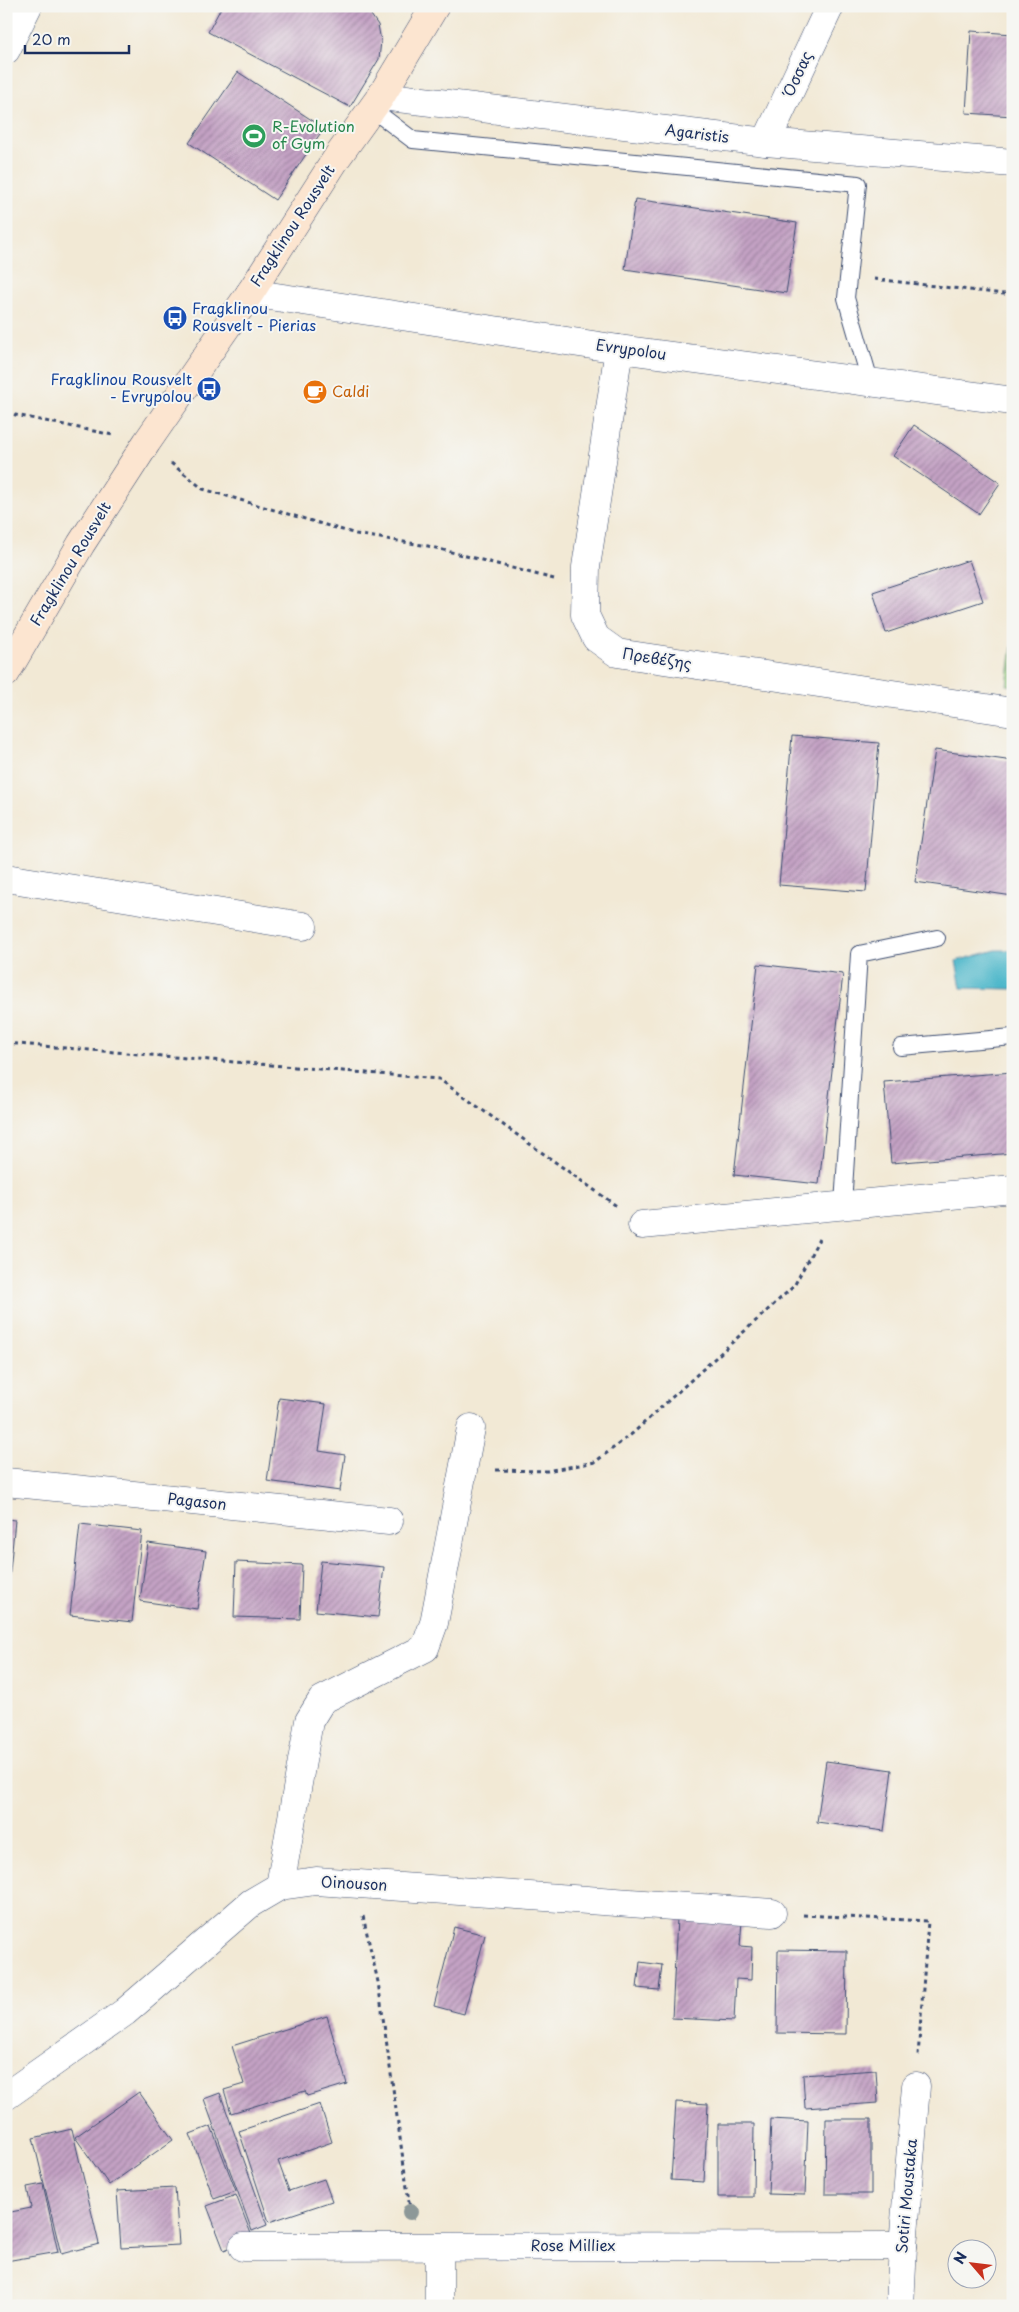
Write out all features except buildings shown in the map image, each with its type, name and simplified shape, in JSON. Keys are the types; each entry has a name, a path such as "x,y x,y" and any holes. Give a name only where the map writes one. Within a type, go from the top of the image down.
{"main road":[{"name":"Fragklinou Rousvelt","path":"6,673 81,544 146,442 250,293 338,156 376,102 435,6"}],"street":[{"path":"6,50 28,6"},
{"name":"Όσσας","path":"766,142 830,6"},
{"name":"Agaristis","path":"376,102 766,142 1013,163"},
{"name":"Evrypolou","path":"250,293 619,348 1013,401"},
{"name":"Πρεβέζης","path":"619,348 586,567 585,615 596,638 617,653 1013,712"},
{"path":"6,878 303,926"},
{"path":"642,1225 1013,1189"},
{"path":"280,1886 309,1721 322,1700 426,1648 434,1623 471,1428"},
{"name":"Pagason","path":"6,1482 388,1521"},
{"name":"Oinouson","path":"6,2096 125,2012 251,1903 280,1886 316,1881 772,1913"},
{"name":"Sotiri Moustaka","path":"900,2306 902,2246 916,2086"},
{"name":"Rose Milliex","path":"243,2247 902,2246"},
{"path":"431,2247 439,2306"}],"lane":[{"path":"376,102 413,140 858,184 846,298 870,381"},
{"path":"830,1207 859,954 937,938"},
{"path":"901,1047 1013,1038"}],"path":[{"path":"848,276 1013,296"},
{"path":"6,413 146,442 203,489 356,534 428,546 557,580 586,567"},
{"path":"6,1043 439,1079 642,1225"},
{"path":"463,1470 548,1471 595,1462 633,1433 794,1286 819,1241 830,1207"},
{"path":"356,1884 378,1982 410,2212 431,2247"},
{"path":"772,1913 928,1921 916,2086"}],"green space":[{"path":"1013,637 1013,686 1007,685"}],"water":[{"path":"996,950 1013,950 1013,989 961,988 956,961"}],"place":[{"name":"R-Evolution of Gym","path":"254,136"},
{"name":"Fragklinou Rousvelt - Pierias","path":"175,318"},
{"name":"Fragklinou Rousvelt - Evrypolou","path":"209,389"},
{"name":"Caldi","path":"315,392"}]}
